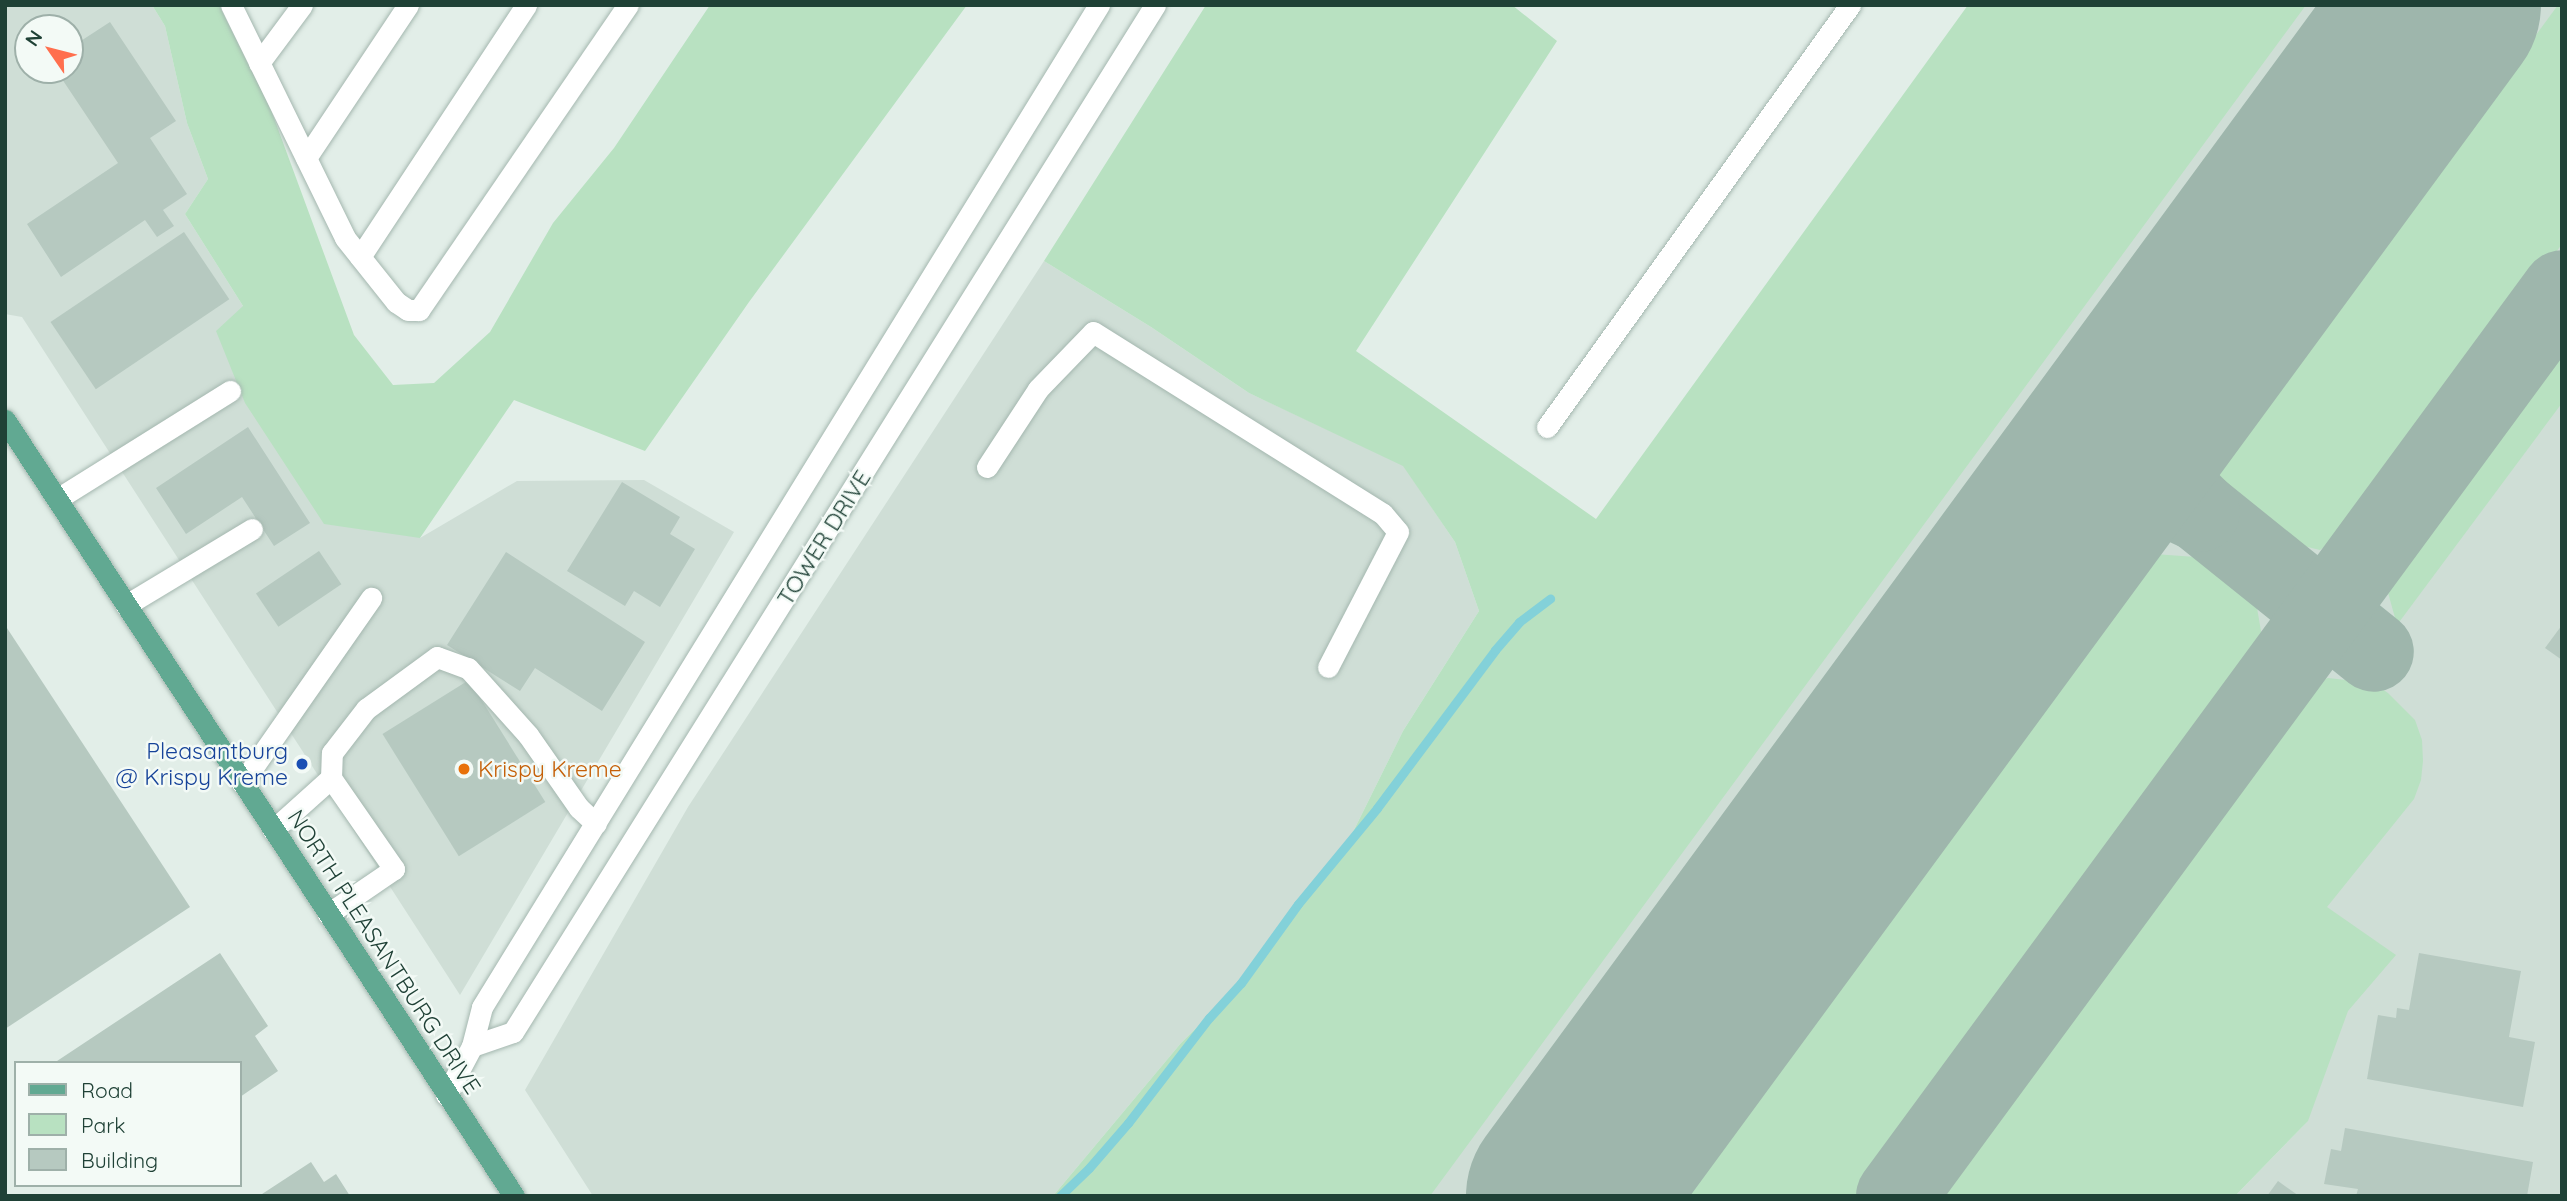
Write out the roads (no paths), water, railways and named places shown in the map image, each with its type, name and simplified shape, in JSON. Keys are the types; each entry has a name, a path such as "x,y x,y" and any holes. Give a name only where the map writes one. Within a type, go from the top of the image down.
{"main road":[{"name":"NORTH PLEASANTBURG DRIVE","path":"5,420 514,1196"}],"street":[{"path":"231,5 345,238 396,302 408,310 419,310 628,5"},
{"path":"259,63 302,5"},
{"path":"306,158 408,5"},
{"path":"360,257 526,5"},
{"name":"TOWER DRIVE","path":"446,1095 472,1046 482,1007 1099,5"},
{"name":"TOWER DRIVE","path":"472,1046 513,1032 1155,5"},
{"path":"1547,427 1850,5"},
{"path":"987,467 1038,389 1093,332 1383,514 1398,532 1328,667"},
{"path":"57,499 230,391"},
{"path":"126,605 252,529"},
{"path":"242,783 372,598"},
{"path":"328,914 394,869 331,778 332,753 366,709 437,657 468,668 528,735 579,808 596,824"},
{"path":"273,830 331,778"}],"waterway":[{"path":"1060,1196 1089,1168 1128,1123 1209,1018 1241,983 1298,904 1377,808 1495,650 1519,622 1550,599"}],"place":[{"name":"Pleasantburg @ Krispy Kreme","path":"302,764"},
{"name":"Krispy Kreme","path":"464,769"}]}
